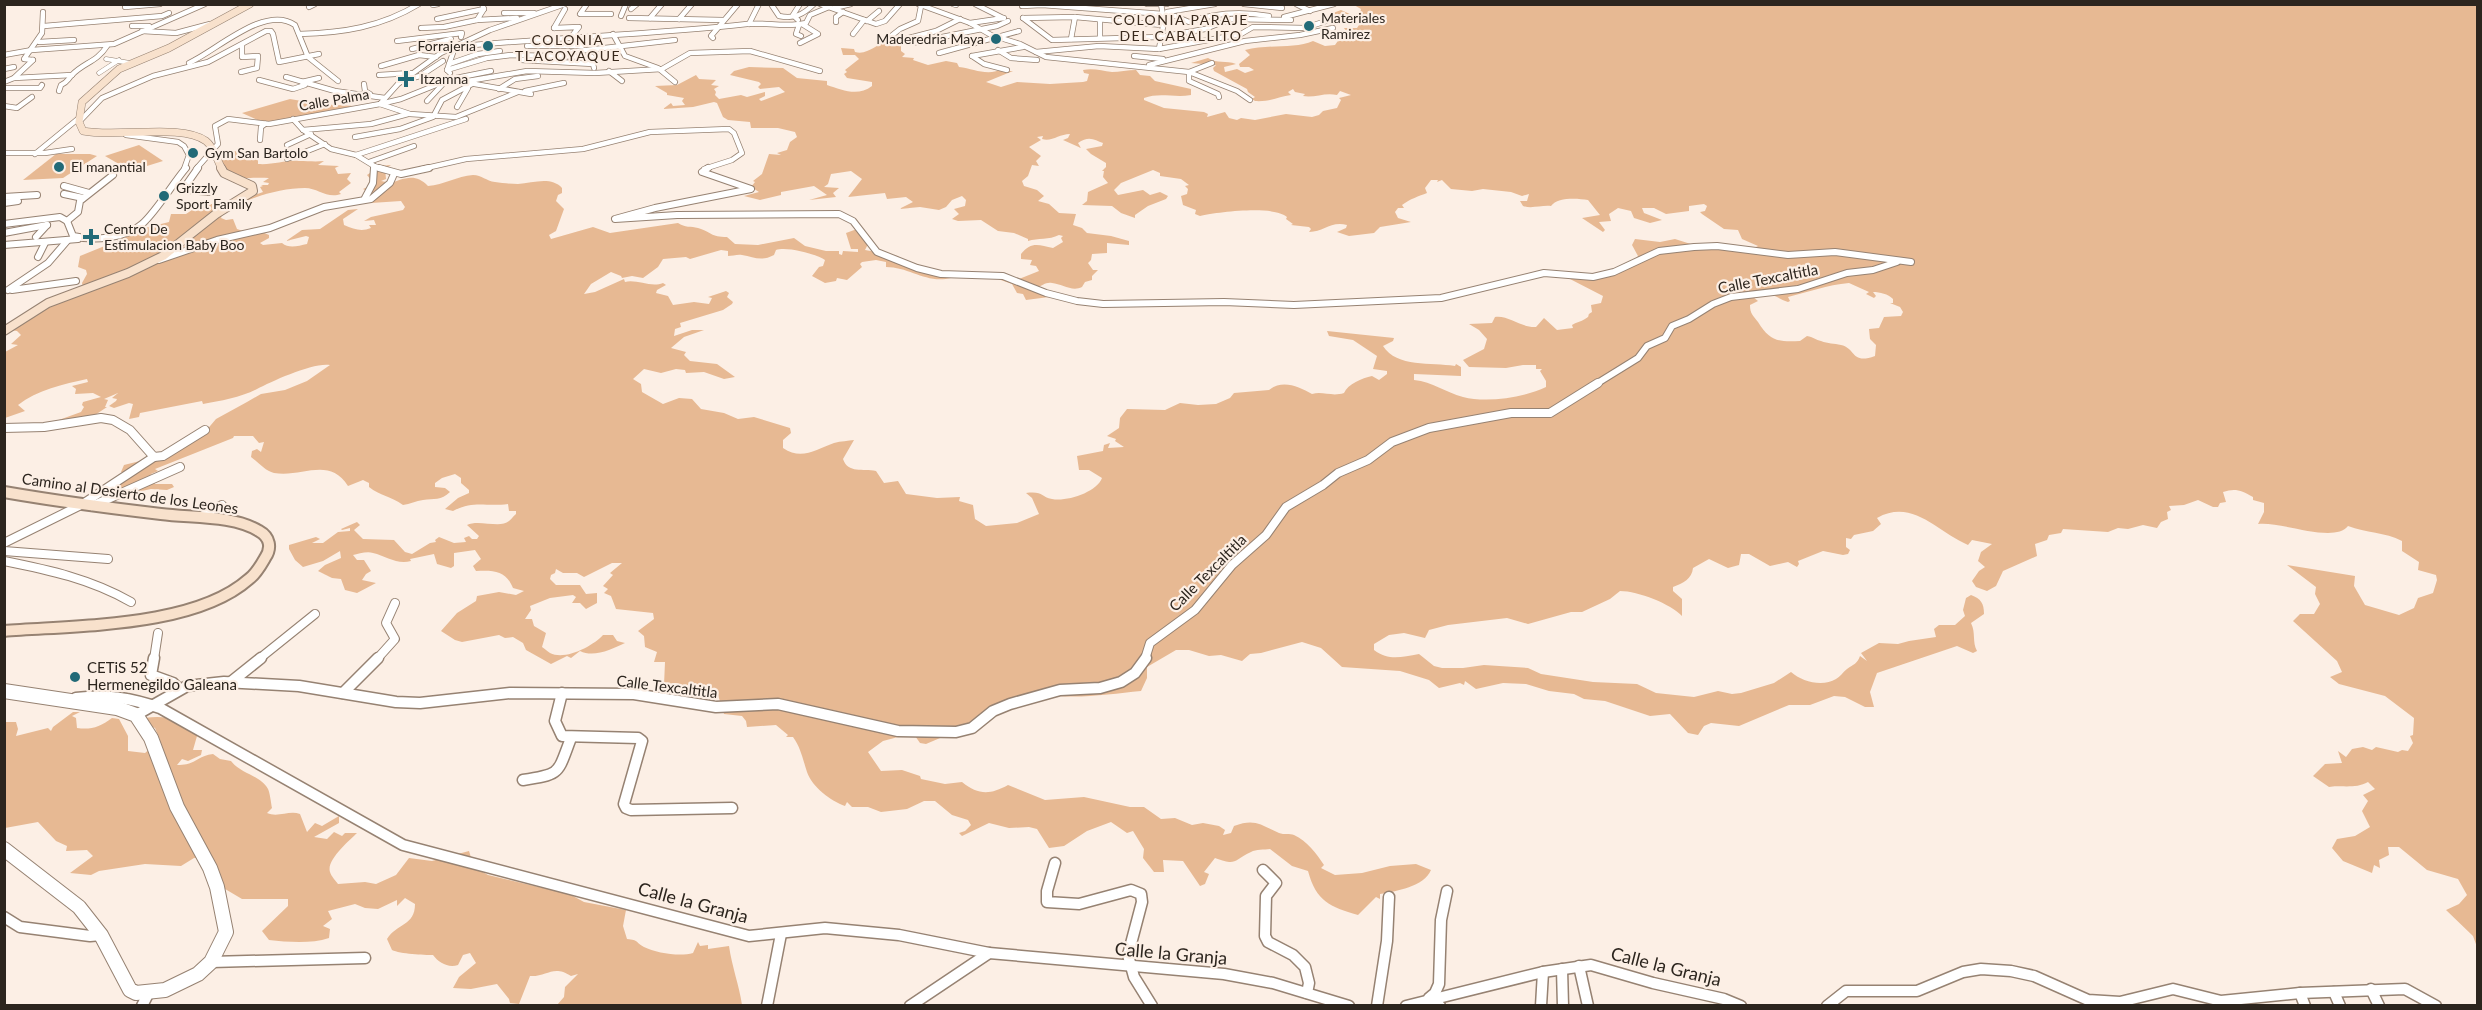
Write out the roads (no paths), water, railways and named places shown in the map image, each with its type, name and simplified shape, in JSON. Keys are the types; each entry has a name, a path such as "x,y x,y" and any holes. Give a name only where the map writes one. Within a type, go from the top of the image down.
{"main road":[{"path":"4,331 48,303 150,263 177,246 216,214 252,191 252,186 224,173 214,149 205,140 191,134 107,135 81,129 79,120 80,107 84,99 119,69 169,48 250,4"},
{"name":"Camino al Desierto de los Leones","path":"4,492 86,506 246,526 257,529 269,540 270,549 258,571 229,594 207,605 172,616 4,631"}],"street":[{"path":"125,7 160,4"},
{"path":"44,24 162,16 196,4"},
{"path":"4,54 32,49 107,46 205,4"},
{"path":"299,34 336,33 378,25 419,4"},
{"path":"586,4 580,14 611,14"},
{"path":"621,16 626,4"},
{"path":"631,9 637,4"},
{"path":"650,18 663,4"},
{"path":"679,19 692,4"},
{"path":"713,38 711,36 717,27 738,4"},
{"path":"749,24 759,4"},
{"path":"771,4 779,16 795,18 814,4"},
{"path":"800,4 793,15 800,24 818,34 800,43"},
{"path":"820,4 866,20 883,23 900,4"},
{"path":"801,36 796,34 800,24 810,15 851,4"},
{"path":"975,4 1006,19"},
{"path":"1147,4 1163,5 1160,49"},
{"path":"1163,14 1215,4"},
{"path":"1244,4 1281,6 1289,18"},
{"path":"1296,4 1310,11"},
{"path":"543,5 557,7"},
{"path":"886,40 900,29 918,21 922,5 1051,58 1189,72 1237,91 1250,100"},
{"path":"1022,7 1042,5 1163,14 1175,16 1195,25"},
{"path":"1162,25 1075,17 1023,18 1052,40 1160,37 1205,29 1231,19 1289,18 1334,5"},
{"name":"Calle Palma","path":"209,192 189,190 186,184 214,149 218,140 215,126 222,121 240,118 265,124 380,104 412,73 468,38 557,7 565,7"},
{"path":"565,7 554,28 579,27 571,37"},
{"path":"449,10 539,13"},
{"path":"437,19 481,10"},
{"path":"477,20 481,10"},
{"path":"1123,22 1124,10"},
{"path":"853,34 866,20 879,11"},
{"path":"1189,22 1209,15 1238,11 1289,18 1307,27"},
{"path":"4,82 14,78 33,62 24,59 39,42 44,24 43,12"},
{"path":"836,22 836,17 843,12"},
{"path":"1100,37 1104,12"},
{"path":"932,19 940,13"},
{"path":"160,22 162,16"},
{"path":"1143,16 1143,23"},
{"path":"1071,39 1075,17"},
{"path":"44,24 82,18"},
{"path":"629,18 723,20"},
{"path":"421,28 444,27 477,20 520,19"},
{"path":"905,39 936,31 960,19"},
{"path":"970,23 1006,19"},
{"path":"912,44 983,29 1006,19"},
{"path":"142,31 176,33 218,21"},
{"path":"34,155 79,120 102,98 195,61 251,24 290,21 295,25 309,56 339,81"},
{"path":"1034,52 1099,45 1160,49 1241,34 1253,27 1307,27 1326,21"},
{"path":"1125,38 1131,22"},
{"path":"448,67 571,37 684,31 749,24 800,24"},
{"path":"765,30 776,24"},
{"path":"132,27 153,26"},
{"path":"1141,66 1174,61 1241,42 1310,34 1332,28"},
{"path":"166,72 208,62 231,48 269,31 273,34 279,62 319,54"},
{"path":"669,47 684,31"},
{"path":"945,59 939,54 1019,31"},
{"path":"336,33 339,41"},
{"path":"398,41 462,33 461,38"},
{"path":"613,34 625,56 662,69 675,82"},
{"path":"412,49 468,38"},
{"path":"39,42 74,40"},
{"path":"454,48 568,52 620,48 675,40"},
{"path":"755,52 759,44"},
{"path":"241,72 257,68 258,59 257,56 242,57 242,45"},
{"path":"59,91 59,87 72,75 100,57 107,46"},
{"path":"524,50 583,46"},
{"path":"1007,70 984,64 972,56 1025,46"},
{"path":"454,48 481,48"},
{"path":"451,79 448,67 454,48"},
{"path":"524,50 592,57 594,68 609,71 622,81"},
{"path":"524,50 593,64"},
{"path":"524,50 518,67 527,71"},
{"path":"998,50 1011,58 1037,60"},
{"path":"462,82 527,71 662,69 685,54 755,52 820,71"},
{"path":"381,66 419,55 436,57"},
{"path":"1134,56 1174,61"},
{"path":"106,59 130,63"},
{"path":"99,73 119,60"},
{"path":"403,81 420,76 443,61"},
{"path":"1189,72 1212,63"},
{"path":"4,69 14,67"},
{"path":"380,104 401,99 451,79 491,71"},
{"path":"1189,72 1189,81 1218,94 1219,97"},
{"path":"379,75 412,73"},
{"path":"14,78 72,75"},
{"path":"499,89 514,79 538,76"},
{"path":"286,77 303,84 365,97 385,98"},
{"path":"259,80 293,89 319,78"},
{"path":"451,79 470,86 531,94"},
{"path":"427,100 445,82"},
{"path":"364,84 365,91 370,94 365,97"},
{"path":"380,104 410,114 456,117 519,92 564,84"},
{"path":"6,90 42,85"},
{"path":"457,107 470,86"},
{"path":"355,137 400,129 433,117 442,100 470,86"},
{"path":"4,106 17,108 32,98"},
{"path":"303,130 379,123 410,114"},
{"path":"150,263 217,240 270,228 324,207 371,199 390,183 394,174 356,155 337,151 303,130 293,119"},
{"path":"356,155 466,119"},
{"path":"260,140 261,128 265,124"},
{"name":"Calle Texcaltitla","path":"136,715 178,689 231,682 299,686 396,702 420,703 510,693 634,694 716,707 777,704 898,731 956,732 972,728 993,711 1010,704 1060,690 1111,686 1135,673 1145,660 1150,643 1195,610 1232,565 1273,527 1286,507 1323,485 1338,473 1368,460 1392,442 1429,428 1511,413 1550,413 1638,358 1647,346 1665,338 1672,326 1722,300 1798,289 1828,282 1847,273 1873,270 1895,262 1911,262 1835,252 1788,255 1717,246 1694,247 1659,251 1614,272 1593,277 1544,273 1441,298 1294,305 1224,302 1103,304 1077,301 1046,293 1003,276 941,274 917,268 878,252 854,221 838,214 677,215 615,219 656,208 749,191 751,189 746,186 702,172 704,169 732,160 742,153 734,133 729,129 650,132 583,149 466,159 407,174 394,174"},
{"path":"287,145 310,134"},
{"path":"4,246 115,236 141,225 189,161 184,146 178,142 124,135"},
{"path":"286,159 325,144"},
{"path":"369,162 414,146"},
{"path":"4,153 17,152 34,155 72,149"},
{"path":"365,198 373,183 374,166"},
{"path":"67,220 78,212 80,201 113,174"},
{"path":"64,186 89,193"},
{"path":"64,194 83,198"},
{"path":"4,197 37,195"},
{"path":"4,202 18,201"},
{"path":"4,224 54,216 67,220"},
{"path":"36,237 54,216"},
{"path":"67,220 71,234 84,239"},
{"path":"4,233 47,225"},
{"path":"6,290 48,263 59,248 68,241"},
{"path":"38,256 45,243"},
{"path":"6,290 76,281"},
{"path":"4,428 44,427 101,418 112,420 130,430 156,457"},
{"path":"86,506 156,457 206,430"},
{"path":"4,543 180,467"},
{"path":"196,519 222,505"},
{"path":"4,551 108,558"},
{"path":"6,563 56,571 107,588 131,602"},
{"path":"343,693 393,644 395,639 386,623 395,603"},
{"path":"231,682 315,614"},
{"path":"158,633 151,675 173,683 178,689"},
{"path":"4,691 117,708 136,715 151,738 177,807 210,868 217,887 226,932 221,946 211,962 198,974 180,984 165,990 136,993 130,990 92,921 64,893 4,849"},
{"path":"562,693 554,717 555,728 562,736 641,739 624,804 626,808 631,810 732,808"},
{"name":"Calle la Granja","path":"68,700 98,695 122,697 179,716 204,733 403,845 749,936 825,928 899,935 989,953 1224,974 1273,983 1349,1005"},
{"path":"523,780 551,776 558,772 571,738"},
{"path":"1055,863 1047,891 1047,902 1061,905 1096,901 1131,890 1141,894 1142,902 1128,955 1130,967 1152,1005"},
{"path":"1263,870 1276,883 1266,896 1265,936 1268,942 1287,949 1302,961 1310,975 1307,993"},
{"path":"1440,1005 1430,998 1439,984 1442,920 1447,891"},
{"path":"1377,1005 1387,941 1389,897"},
{"path":"4,917 20,927 90,936 101,935"},
{"path":"767,1005 781,934"},
{"path":"910,1005 989,953"},
{"path":"211,962 365,958"},
{"name":"Calle la Granja","path":"1406,1005 1543,972 1591,965 1741,1005"},
{"path":"1579,966 1588,1005"},
{"path":"1562,969 1563,1005"},
{"path":"1827,1005 1846,991 1917,991 1963,972 1982,969 2011,970 2034,976 2092,1003 2120,1002 2173,989 2221,1001 2253,1001 2300,993 2404,989 2436,1005"},
{"path":"1541,1005 1543,972"},
{"path":"2371,989 2379,1005"},
{"path":"142,1005 149,992"},
{"path":"2334,992 2340,1005"},
{"path":"2300,993 2305,1005"}],"place":[{"name":"Materiales Ramirez","path":"1309,26"},
{"name":"Maderedria Maya","path":"996,39"},
{"name":"Forrajeria","path":"488,46"},
{"name":"Itzamna","path":"406,79"},
{"name":"Gym San Bartolo","path":"193,153"},
{"name":"El manantial","path":"59,167"},
{"name":"Grizzly Sport Family","path":"164,196"},
{"name":"Centro De Estimulacion Baby Boo","path":"91,237"},
{"name":"CETiS 52 Hermenegildo Galeana","path":"75,677"}],"district":[{"name":"COLONIA PARAJE DEL CABALLITO","path":"1181,28"},
{"name":"COLONIA TLACOYAQUE","path":"568,48"}]}
